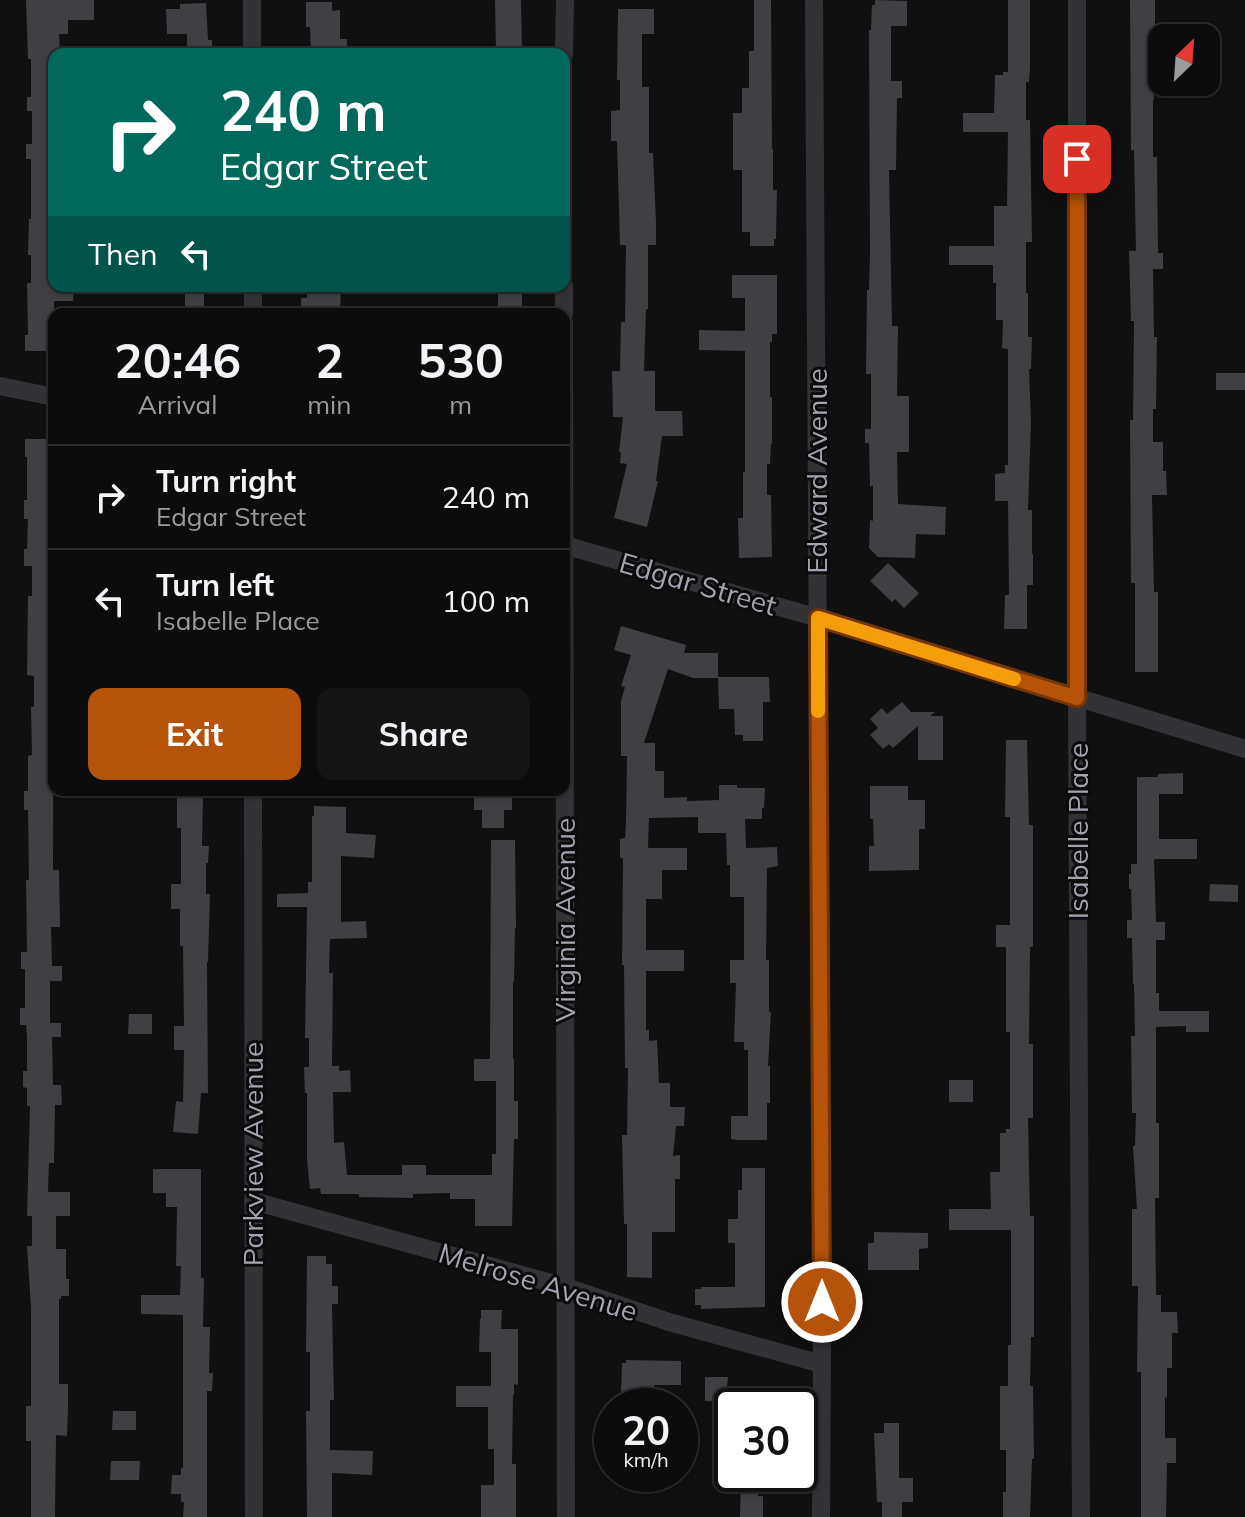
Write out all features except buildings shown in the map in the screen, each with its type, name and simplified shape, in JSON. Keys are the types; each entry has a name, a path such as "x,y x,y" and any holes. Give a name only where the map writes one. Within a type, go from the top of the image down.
{"street":[{"path":"252,0 252,48"},
{"path":"564,48 565,0"},
{"name":"Edward Avenue","path":"814,0 821,1517"},
{"name":"Isabelle Place","path":"1077,0 1081,1517"},
{"path":"0,386 48,396"},
{"name":"Edgar Street","path":"570,546 818,618 1245,749"},
{"name":"Parkview Avenue","path":"253,796 254,1517"},
{"name":"Virginia Avenue","path":"565,796 566,1517"},
{"name":"Melrose Avenue","path":"253,1201 566,1287 669,1322 822,1364"}],"slow traffic":[{"path":"818,711 818,618 1014,679"}],"route":[{"path":"822,1302 818,618 1077,698 1077,159"}]}
